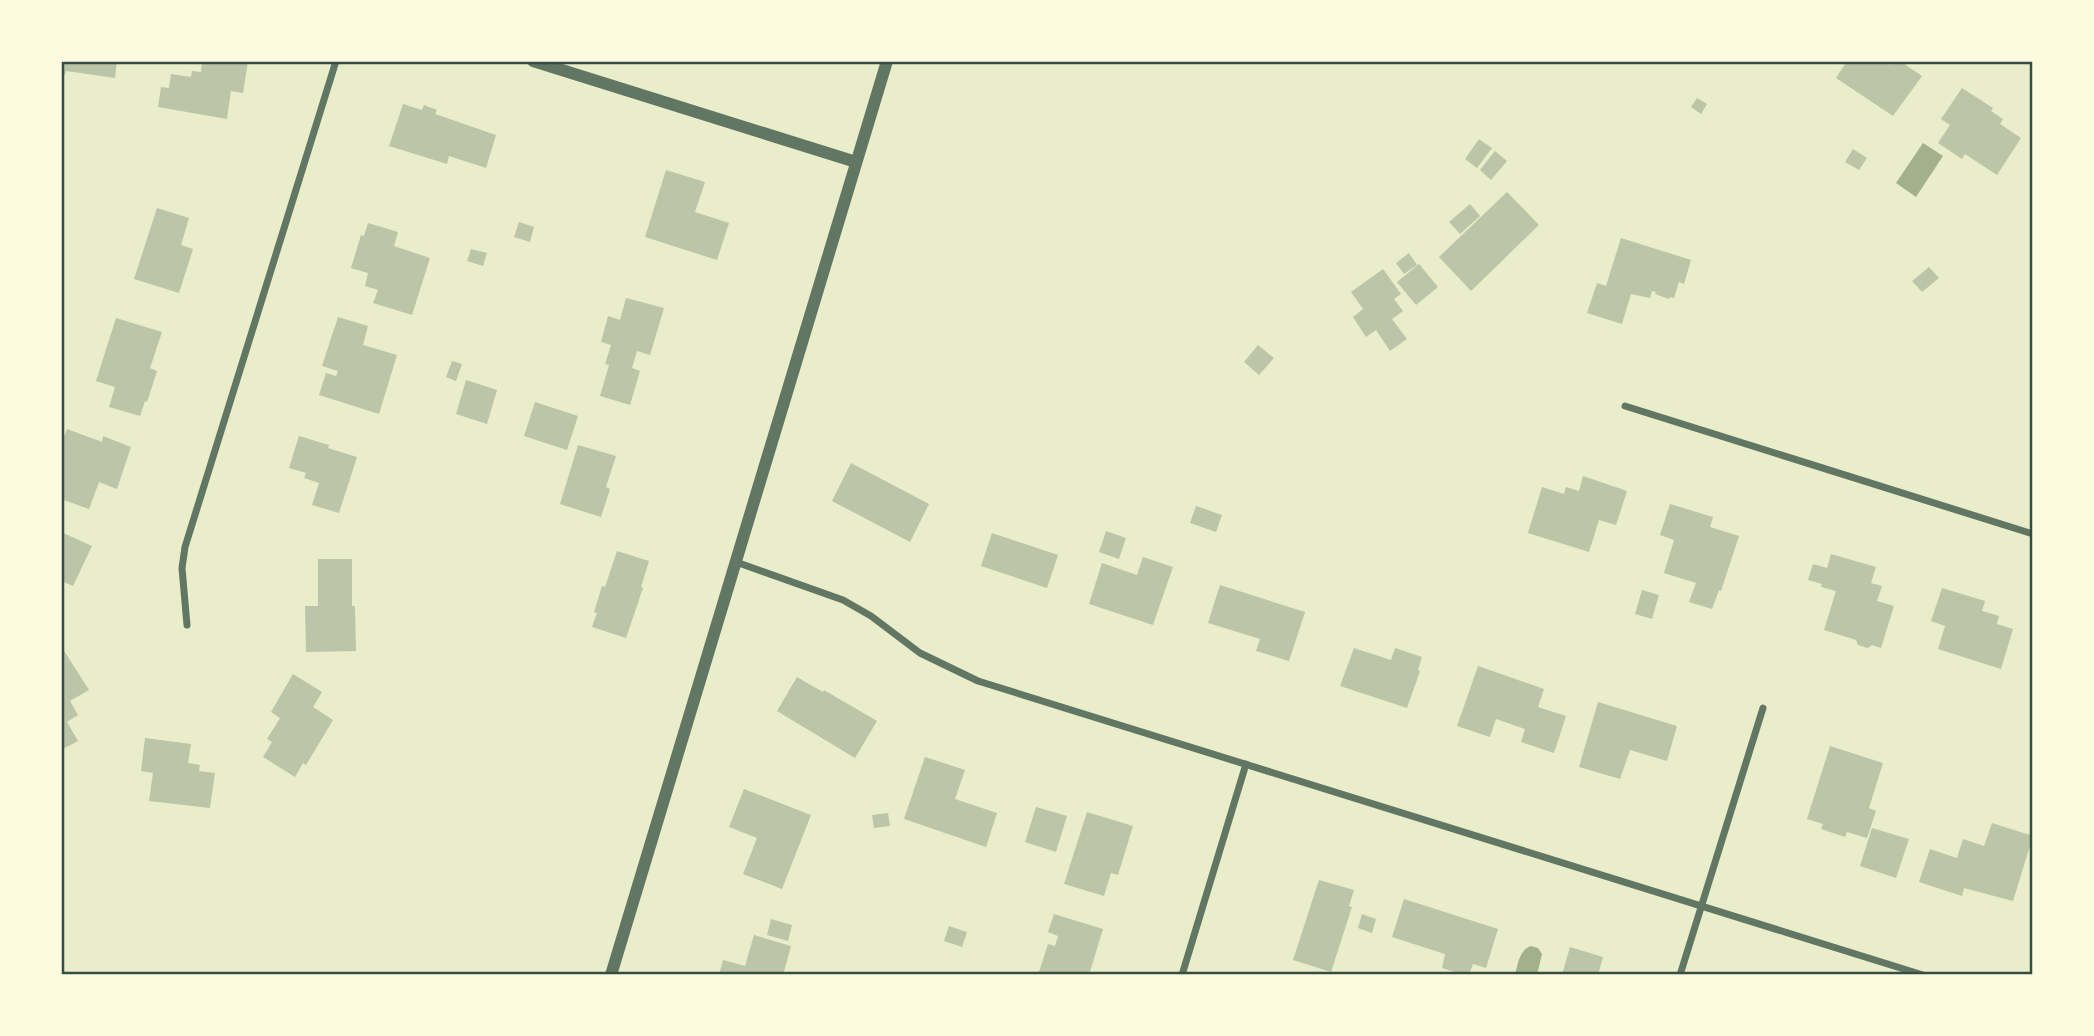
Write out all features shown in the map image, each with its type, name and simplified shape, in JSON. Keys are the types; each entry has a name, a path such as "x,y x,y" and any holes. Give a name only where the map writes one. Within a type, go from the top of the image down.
{"street":[{"path":"187,625 183,568 185,547 336,61"},
{"path":"533,61 856,162"},
{"path":"611,975 887,61"},
{"path":"1625,406 2033,534"},
{"path":"736,562 843,600 871,616 920,653 960,674 1923,975"},
{"path":"1680,975 1763,708"},
{"path":"1182,975 1246,764"}],"shaded area":[{"path":"1923,143 1943,156 1916,197 1896,183"},
{"path":"1531,946 1538,948 1542,954 1537,975 1515,975 1521,954"}],"building":[{"path":"61,61 117,61 115,78 66,71 65,75 61,75"},
{"path":"202,61 248,61 243,93 231,91 227,119 158,107 161,87 169,88 171,74 191,77 192,71 201,72"},
{"path":"1847,61 1885,61 1890,65 1893,61 1900,61 1922,76 1893,116 1836,78"},
{"path":"1962,88 1993,108 1991,111 2003,119 2000,124 2021,138 1997,175 1965,154 1962,159 1938,143 1950,125 1941,119"},
{"path":"1697,98 1707,104 1701,114 1691,107"},
{"path":"403,104 422,110 424,105 437,110 435,114 496,135 486,168 449,156 447,164 389,146"},
{"path":"1479,139 1492,148 1477,168 1465,159"},
{"path":"1853,149 1867,158 1859,170 1845,162"},
{"path":"1495,151 1507,161 1491,180 1480,170"},
{"path":"666,170 705,182 695,212 729,223 717,260 645,237"},
{"path":"1507,192 1539,225 1471,291 1439,257"},
{"path":"1470,204 1480,216 1460,234 1449,222"},
{"path":"157,208 189,218 181,245 193,249 179,293 134,279"},
{"path":"519,222 534,227 530,242 514,237"},
{"path":"368,223 398,232 394,246 430,258 412,315 373,303 378,290 365,286 368,273 351,268 361,235 364,236"},
{"path":"1621,238 1691,260 1684,284 1679,282 1674,298 1669,299 1652,291 1650,298 1631,294 1622,324 1587,313 1597,283 1606,286"},
{"path":"471,249 487,253 483,266 467,261"},
{"path":"1409,253 1417,265 1404,274 1396,263"},
{"path":"1419,264 1438,287 1416,305 1397,282"},
{"path":"1929,267 1939,278 1922,292 1912,281"},
{"path":"1383,269 1401,294 1394,299 1403,311 1392,319 1407,339 1390,351 1376,330 1366,337 1353,317 1363,309 1351,292"},
{"path":"626,298 664,308 650,355 637,351 632,368 640,371 630,405 600,396 609,365 605,364 611,345 601,342 608,316 620,320"},
{"path":"338,317 368,326 363,345 397,355 379,414 319,395 326,373 336,376 338,371 322,366"},
{"path":"116,318 162,332 150,368 157,371 140,416 109,407 115,387 96,381"},
{"path":"1258,345 1274,358 1259,375 1244,362"},
{"path":"452,361 462,364 456,381 446,377"},
{"path":"466,380 497,390 487,424 456,414"},
{"path":"535,402 578,416 567,450 524,436"},
{"path":"67,429 102,442 103,436 131,447 117,489 99,482 89,509 61,499 61,444"},
{"path":"299,436 357,457 339,513 312,505 319,483 304,478 306,473 289,468"},
{"path":"578,445 616,456 606,487 610,489 601,517 560,504"},
{"path":"851,463 929,504 910,542 832,501"},
{"path":"1583,476 1627,491 1616,525 1599,520 1589,552 1528,533 1542,487 1564,494 1566,487 1579,491"},
{"path":"1670,504 1713,517 1710,527 1739,536 1721,591 1719,590 1712,609 1689,602 1696,583 1664,573 1674,540 1660,535"},
{"path":"1196,506 1222,515 1216,532 1190,523"},
{"path":"1106,531 1126,538 1119,559 1099,552"},
{"path":"61,532 92,546 73,586 64,582 61,588"},
{"path":"992,533 1058,555 1047,588 981,566"},
{"path":"617,551 649,561 626,638 592,627 602,586 605,587"},
{"path":"1831,554 1876,567 1871,583 1882,586 1877,601 1894,606 1881,648 1858,645 1856,640 1824,630 1836,591 1808,580 1813,564 1827,568"},
{"path":"1143,557 1173,567 1153,625 1089,604 1102,563 1137,575"},
{"path":"318,559 352,559 356,651 306,652 305,606 318,606"},
{"path":"1220,585 1305,612 1289,661 1256,651 1260,639 1208,623"},
{"path":"1942,588 1985,601 1982,611 1999,616 1997,624 2013,629 2001,669 1938,649 1945,626 1931,621"},
{"path":"1642,590 1659,595 1652,619 1635,614"},
{"path":"61,646 89,690 70,701 78,715 67,722 78,741 61,750"},
{"path":"1354,648 1391,660 1395,648 1422,657 1407,708 1340,686"},
{"path":"1478,666 1544,689 1538,707 1566,716 1554,753 1521,742 1525,729 1496,719 1490,737 1457,726"},
{"path":"293,674 322,692 313,707 333,720 306,765 303,763 295,777 263,757 272,742 267,739 280,718 271,712"},
{"path":"797,677 877,721 855,758 777,711"},
{"path":"1598,702 1677,726 1667,761 1630,750 1620,779 1579,767"},
{"path":"145,738 191,744 188,763 200,765 199,771 215,773 210,808 149,801 153,773 141,771"},
{"path":"1830,746 1883,763 1869,808 1876,811 1867,838 1847,832 1845,837 1821,829 1823,824 1807,819"},
{"path":"925,757 965,770 955,799 997,813 986,847 904,819"},
{"path":"744,789 811,815 782,889 743,874 757,838 729,827"},
{"path":"1036,807 1067,816 1056,852 1025,842"},
{"path":"1087,812 1133,826 1118,875 1111,873 1104,896 1064,884"},
{"path":"888,813 890,826 874,828 872,815"},
{"path":"1992,823 2033,836 2013,901 1964,888 1962,896 1919,882 1930,849 1957,858 1963,839 1984,846"},
{"path":"1872,828 1909,839 1896,878 1860,866"},
{"path":"1319,880 1354,890 1349,906 1352,907 1331,972 1293,960"},
{"path":"1404,899 1498,929 1486,968 1473,964 1469,975 1464,975 1442,968 1445,954 1392,937"},
{"path":"1054,914 1103,929 1089,975 1038,975 1048,944 1055,946 1058,936 1048,932"},
{"path":"1362,914 1376,919 1372,933 1358,928"},
{"path":"771,919 792,925 788,941 767,935"},
{"path":"949,926 967,932 962,947 944,941"},
{"path":"754,935 791,946 783,975 719,975 723,960 745,966"},
{"path":"1570,947 1603,957 1598,975 1562,975"}]}
